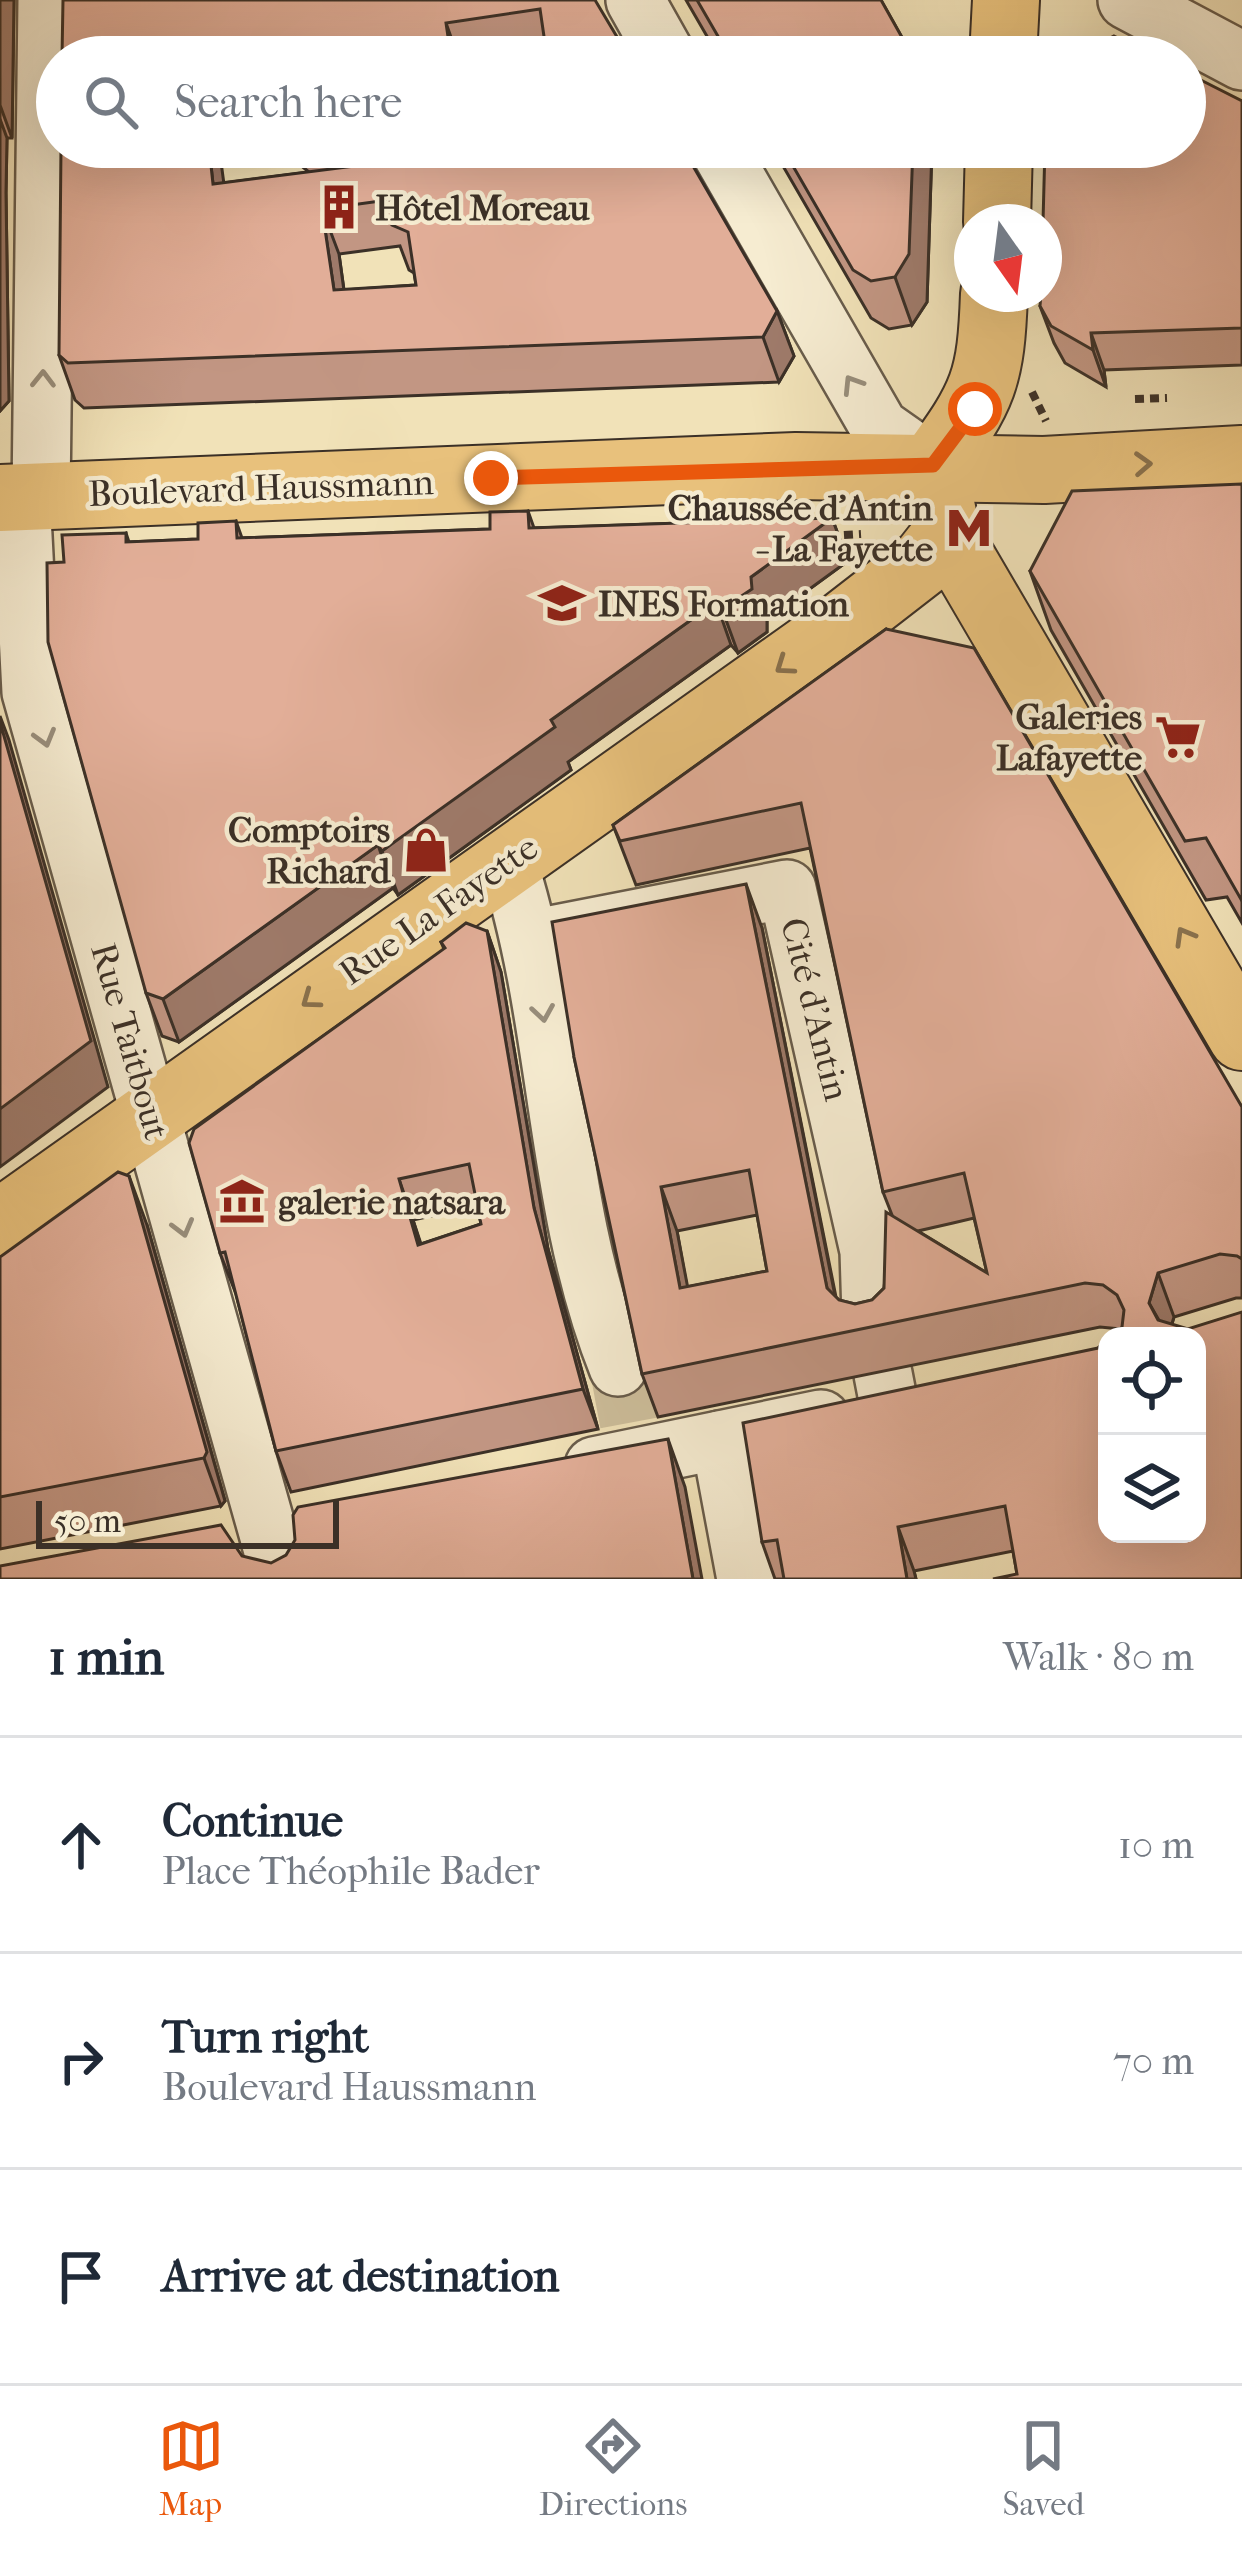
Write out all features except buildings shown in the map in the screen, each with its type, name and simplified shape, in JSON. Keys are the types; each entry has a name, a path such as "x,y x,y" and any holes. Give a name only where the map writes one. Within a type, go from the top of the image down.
{"main road":[{"path":"1004,36 1006,0"},
{"path":"997,204 998,168"},
{"path":"994,312 992,366 975,409 933,465 947,533 1013,638 1242,1037"},
{"name":"Boulevard Haussmann","path":"21,497 933,465 1044,470 1242,459"},
{"name":"Rue La Fayette","path":"0,1223 879,597 925,561 947,533"}],"street":[{"name":"Rue Taitbout","path":"45,36 47,0"},
{"path":"635,0 655,36"},
{"path":"1132,3 1194,36"},
{"path":"1206,43 1242,62"},
{"name":"Rue Taitbout","path":"38,168 21,497 31,692 153,1115 253,1551"},
{"path":"730,168 879,427 933,465"},
{"path":"508,859 531,939 590,1287 618,1367 615,1299 592,1182"},
{"name":"Cité d'Antin","path":"531,939 787,889 869,1251 871,1315 848,1253 824,1135"},
{"path":"546,1475 632,1442 720,1440 902,1392"},
{"path":"720,1440 746,1579"},
{"path":"253,1551 325,1520"}],"path":[{"path":"1135,399 1167,398"},
{"path":"828,536 861,534"}],"tunnel":[{"path":"618,1367 629,1426"}],"place":[{"name":"Hôtel Moreau","path":"339,207"},
{"name":"Chaussée d'Antin - La Fayette","path":"969,528"},
{"name":"INES Formation","path":"562,603"},
{"name":"Galeries Lafayette","path":"1178,737"},
{"name":"Comptoirs Richard","path":"426,850"},
{"name":"galerie natsara","path":"242,1201"}],"route":[{"path":"491,478 933,465 975,409"}]}
